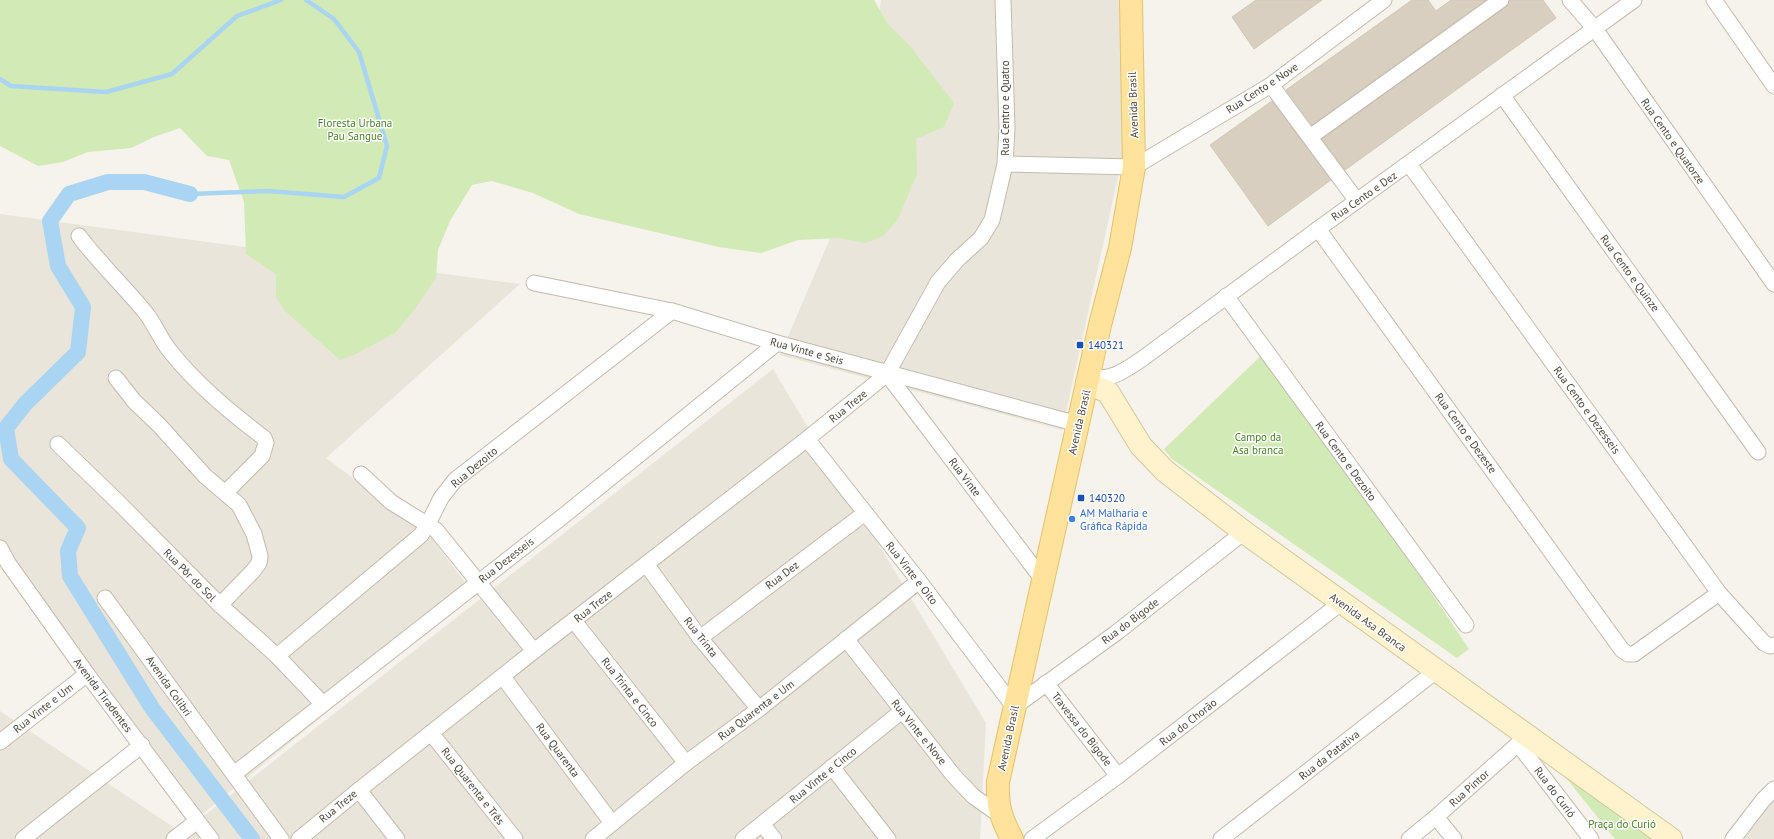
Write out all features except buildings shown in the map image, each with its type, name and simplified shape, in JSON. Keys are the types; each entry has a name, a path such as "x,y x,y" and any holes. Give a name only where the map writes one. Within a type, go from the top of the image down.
{"main road":[{"name":"Avenida Brasil","path":"1012,839 1000,816 997,797 998,782 1088,380 1120,248 1134,167 1131,0"}],"street":[{"name":"Rua Centro e Quatro","path":"887,374 938,282 957,260 981,238 992,220 1005,164 1007,128 1003,0"},
{"name":"Rua Cento e Nove","path":"1134,167 1271,85 1384,0"},
{"path":"1310,137 1501,0"},
{"name":"Rua Cento e Quatorze","path":"1570,0 1595,29 1774,284"},
{"name":"Rua Cento e Dez","path":"1088,380 1101,379 1124,371 1634,0"},
{"path":"1714,0 1774,86"},
{"path":"1271,85 1357,201"},
{"name":"Rua Cento e Quinze","path":"1502,95 1758,452"},
{"path":"1005,164 1134,167"},
{"name":"Rua Cento e Dezesseis","path":"1409,164 1719,593 1764,643 1770,646 1774,645"},
{"name":"Rua Cento e Dezeste","path":"1318,229 1622,650 1628,654 1634,654 1719,593"},
{"path":"79,236 151,318 168,349 196,380 236,416 264,438 266,443 262,456 226,492"},
{"name":"Rua Vinte e Seis","path":"534,283 672,311 887,374 1078,424"},
{"name":"Rua Cento e Dezoito","path":"1226,296 1466,625"},
{"name":"Rua Dezoito","path":"277,656 421,535 441,498 455,480 672,311"},
{"name":"Rua Dezesseis","path":"234,774 477,582 567,513 777,343"},
{"name":"Rua Treze","path":"299,839 534,651 807,440 887,374"},
{"name":"Rua Vinte","path":"887,374 1043,580"},
{"path":"116,378 134,401 159,425 202,472 239,505 254,534 260,556 259,563 220,604"},
{"name":"Avenida Asa Branca","path":"1088,380 1108,392 1141,446 1165,471 1244,532 1436,671 1523,739 1671,839"},
{"name":"Rua Vinte e Oito","path":"807,440 919,582 1014,707"},
{"name":"Rua Pôr do Sol","path":"58,444 220,604 277,656 323,704"},
{"path":"361,474 403,511 428,524 436,530 534,651"},
{"name":"Rua Dez","path":"700,638 865,513"},
{"name":"Rua do Bigode","path":"1014,707 1116,632 1244,532"},
{"name":"Avenida Tiradentes","path":"0,548 8,563 87,674 142,745 211,839"},
{"name":"Rua Trinta","path":"646,564 700,638 759,709"},
{"name":"Rua Quarenta e Um","path":"597,838 612,823 686,763 759,709 919,582"},
{"name":"Avenida Colibri","path":"105,598 234,774"},
{"name":"Rua do Chorão","path":"1032,839 1118,776 1342,602"},
{"name":"Rua Trinta e Cinco","path":"574,621 686,763"},
{"name":"Rua Vinte e Nove","path":"846,639 954,776 973,796 1000,816"},
{"name":"Rua da Patativa","path":"1222,839 1436,671"},
{"name":"Rua Vinte e Um","path":"0,742 87,674"},
{"name":"Rua Quarenta","path":"503,676 612,823"},
{"name":"Travessa do Bigode","path":"1046,683 1118,776"},
{"name":"Rua Vinte e Cinco","path":"744,839 902,711"},
{"name":"Rua Quarenta e Três","path":"431,733 515,839"},
{"name":"Rua Pintor","path":"1409,839 1436,817 1523,739"},
{"name":"Rua do Curió","path":"1523,739 1591,839"},
{"path":"23,839 142,745"},
{"path":"832,767 888,839"},
{"path":"234,774 281,839"},
{"path":"1733,839 1763,800 1774,789"},
{"path":"359,790 397,839"},
{"path":"1436,817 1454,839"},
{"path":"174,839 197,821"},
{"path":"763,825 774,839"}],"shaded area":[{"path":"881,0 1122,0 1122,159 1062,430 780,355 852,187"},
{"path":"0,214 520,284 326,458 428,533 473,593 189,825 0,562"},
{"path":"773,369 986,723 980,839 0,839 0,711 182,833"},
{"path":"1774,789 1774,839 1727,839"}],"green space":[{"name":"Floresta Urbana Pau Sangue","path":"0,0 874,0 888,24 910,46 954,103 944,127 916,139 917,174 898,219 883,236 865,243 839,238 798,240 761,253 719,247 579,214 533,193 492,181 472,185 450,221 438,250 436,278 414,310 395,333 354,355 340,360 284,310 276,297 276,274 246,254 244,202 229,160 207,156 180,128 154,137 131,148 88,152 63,162 38,166 0,146"},
{"name":"Campo da Asa branca","path":"1268,349 1469,649 1457,658 1172,459 1164,449"},
{"name":"Praça do Curió","path":"1546,753 1670,839 1615,839"}],"waterway":[{"path":"0,79 11,86 106,92 172,74 237,16 281,0"},
{"path":"190,194 268,191 344,197 379,178 387,146 359,52 334,19 306,0"},
{"path":"190,194 144,182 108,182 69,194 50,221 58,266 83,307 78,352 25,404 6,428 11,459 78,528 68,551 70,576 152,708 252,839"}],"place":[{"name":"140321","path":"1080,345"},
{"name":"140320","path":"1081,498"},
{"name":"AM Malharia e Gráfica Rápida","path":"1072,519"}]}
